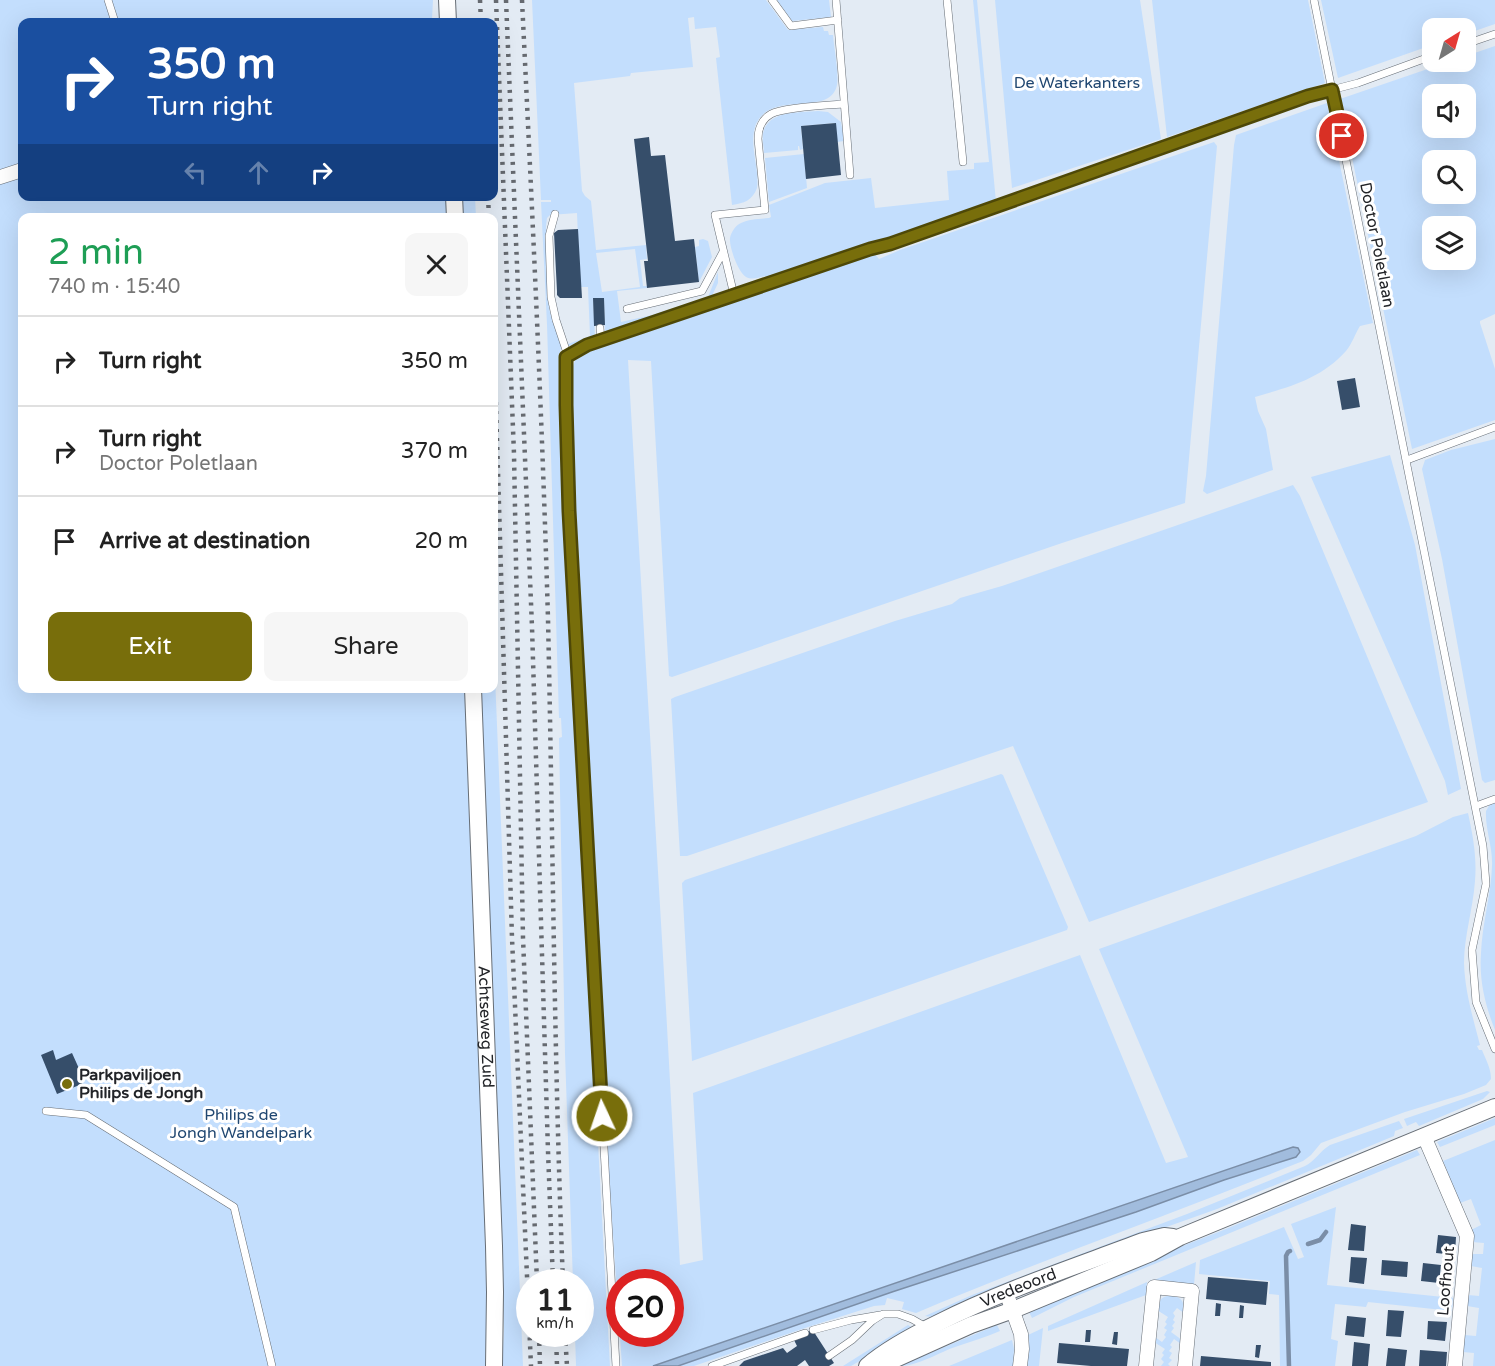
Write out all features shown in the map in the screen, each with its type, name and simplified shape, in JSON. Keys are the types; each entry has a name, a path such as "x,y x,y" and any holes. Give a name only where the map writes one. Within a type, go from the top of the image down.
{"street":[{"path":"447,0 448,18"},
{"path":"0,177 18,171"},
{"name":"Achtseweg Zuid","path":"473,693 494,1235 494,1366"},
{"name":"Vredeoord","path":"867,1366 886,1351 1013,1310 1151,1253 1180,1237 1495,1107"},
{"name":"Loofhout","path":"1424,1136 1467,1236 1455,1366"},
{"name":"Vredeoord","path":"880,1366 932,1335 965,1310 1006,1292 1143,1241 1164,1236 1180,1237"},
{"path":"1146,1366 1154,1287 1192,1291 1185,1366"},
{"path":"1006,1292 1021,1334 1020,1366"}],"lane":[{"path":"108,0 115,18"},
{"path":"772,0 791,26 838,20"},
{"path":"836,0 850,175"},
{"path":"947,0 963,162"},
{"name":"Doctor Poletlaan","path":"1314,0 1483,846 1486,884 1472,950 1476,1002 1495,1050"},
{"path":"1476,41 1495,34"},
{"path":"616,1366 569,511 566,357 601,340 890,244 1308,96 1358,83 1422,60"},
{"path":"734,295 715,215 765,210 758,139 763,122 770,114 782,110 844,104"},
{"path":"555,214 549,237 551,297 568,356"},
{"path":"627,309 702,291 723,252"},
{"path":"600,328 601,340"},
{"path":"1407,460 1495,427"},
{"path":"1476,806 1495,799"},
{"path":"46,1111 86,1115 234,1207 272,1366"},
{"path":"718,1365 809,1332 851,1320 888,1313 912,1319 932,1335"},
{"path":"829,1356 882,1314"}],"green space":[{"path":"0,0 433,0 432,18 18,18 18,164 0,171"},
{"path":"532,0 766,0 788,30 823,27 829,35 833,35 837,85 832,95 813,103 774,108 764,114 756,124 753,140 757,188 750,199 732,205 716,58 720,57 716,27 695,29 694,17 688,18 693,67 631,73 630,76 574,83 582,191 591,201 596,250 646,245 647,259 640,260 643,286 647,288 617,291 621,322 652,315 708,297 718,272 718,283 711,298 605,334 604,298 593,298 595,337 569,346 568,344 590,336 588,287 580,287 577,213 550,215 547,218 549,308 562,348 560,350 564,511 606,1292 606,1347 609,1347 610,1366 576,1366 575,1347 594,1347 594,1269 573,1269 565,1054 559,738 562,737 561,718 559,718 541,202 551,202 551,200 541,200","holes":["635,249 640,287 602,292 596,253"]},
{"path":"777,0 829,0 831,17 792,21"},
{"path":"973,0 977,0 996,202 766,279 765,276 753,279 746,277 735,259 730,242 731,236 741,223 771,217 769,205 825,183 871,178 875,208 949,200 947,171 974,169 974,163 989,162"},
{"name":"De Waterkanters","path":"995,0 1140,0 1161,139 1012,188"},
{"path":"1152,0 1308,0 1325,83 1167,137"},
{"path":"1321,0 1495,0 1495,24 1476,31 1476,18 1422,18 1422,49 1338,78"},
{"path":"1495,46 1495,314 1480,323 1495,369 1495,420 1412,449 1340,99 1422,71 1476,72 1476,53"},
{"path":"1327,103 1373,323 1360,326 1346,351 1326,369 1304,381 1255,397 1266,429 1273,470 1207,494 1203,491 1236,135"},
{"path":"828,112 841,122 844,141 837,142 835,123 801,126 803,149 800,150 798,146 798,150 764,153 763,134 771,121 785,114"},
{"path":"1214,142 1217,146 1185,503 672,677 669,676 651,361 628,360 680,1265 703,1260 693,1093 1080,955 1166,1163 1188,1157 1099,949 1416,836 1453,817 1468,813 1474,847 1475,872 1464,963 1470,1005 1480,1045 1477,1046 1479,1050 1482,1050 1487,1061 1491,1079 1486,1085 1464,1094 1405,1112 1321,1143 1303,1161 916,1313 902,1309 904,1302 887,1298 885,1305 874,1306 808,1327 694,1366 678,1366 1296,1157 1299,1155 1298,1148 1293,1147 654,1366 622,1366 621,1347 684,1347 684,1269 615,1269 575,511 571,371 577,356 597,347 874,253 879,259"},
{"path":"804,154 807,188 769,202 765,158"},
{"name":"Philips de Jongh Wandelpark","path":"18,176 18,201 446,201 447,213 18,213 18,693 465,693 488,1292 485,1366 0,1366 0,182"},
{"path":"463,201 475,201 476,213 463,213"},
{"path":"699,240 708,241 712,257 699,282 695,247 699,246"},
{"path":"1495,439 1495,780 1485,783 1482,780 1442,559 1422,469 1425,460 1451,450"},
{"path":"1390,455 1415,545 1461,789 1448,795 1445,781 1311,477"},
{"path":"1293,485 1300,496 1428,802 1089,922 1013,746 687,856 680,856 671,699"},
{"path":"481,693 496,693 519,1269 516,1269 516,1347 522,1347 523,1366 502,1366 504,1330"},
{"path":"1001,774 1068,927 1067,930 692,1061 682,883 685,880"},
{"path":"1495,801 1495,1030 1483,992 1481,963 1492,866 1486,811"},
{"path":"1487,1091 1490,1092 1483,1099 1419,1126 1416,1122 1407,1126 1404,1119"},
{"path":"1495,1118 1495,1125 1440,1147 1437,1142"},
{"path":"1399,1121 1403,1128 1395,1131 1394,1136 1217,1209 1144,1235 938,1318 925,1316 972,1295 1187,1214 1305,1166 1330,1145"},
{"path":"1495,1140 1495,1366 1473,1366 1474,1353 1463,1352 1464,1335 1476,1336 1479,1308 1467,1306 1468,1295 1479,1296 1482,1268 1471,1266 1471,1254 1483,1254 1484,1243 1472,1242 1471,1230 1481,1225 1471,1199 1460,1203 1443,1161"},
{"path":"1417,1150 1420,1155 1074,1297 1032,1318 1028,1310 1059,1294 1221,1231"},
{"path":"1336,1207 1327,1285 1453,1298 1452,1311 1368,1302 1366,1307 1335,1304 1331,1339 1338,1341 1335,1366 1280,1366 1279,1295 1269,1294 1270,1281 1199,1274 1200,1260 1284,1227 1298,1259 1304,1257 1291,1224"},
{"path":"1196,1262 1194,1285 1152,1281"},
{"path":"1147,1282 1146,1295 1048,1331 1048,1326"},
{"path":"1167,1296 1179,1298 1182,1301 1184,1313 1177,1308 1173,1313 1175,1322 1171,1332 1182,1340 1181,1344 1174,1339 1170,1345 1172,1347 1169,1351 1172,1353 1169,1358 1172,1360 1168,1364 1170,1366 1161,1366 1164,1362 1161,1359 1164,1355 1162,1353 1165,1349 1154,1342 1155,1337 1162,1342 1166,1337 1164,1335 1167,1330 1164,1328 1168,1317 1157,1310 1161,1299"},
{"path":"908,1325 915,1329 851,1366 843,1366"},
{"path":"997,1325 1000,1331 921,1361 899,1366"},
{"path":"1043,1328 1039,1366 1027,1366 1028,1335"},
{"path":"1012,1340 1013,1366 949,1366"}],"shaded area":[{"path":"1293,1147 1298,1148 1300,1152 1296,1157 1136,1212 892,1292 678,1366 653,1366"}],"building":[{"path":"836,123 841,175 806,179 801,126"},
{"path":"649,137 651,156 665,155 675,241 694,239 699,282 647,288 644,261 648,261 634,139"},
{"path":"578,229 582,298 560,298 557,295 554,233 558,230"},
{"path":"593,298 604,298 605,325 594,326"},
{"path":"1355,378 1360,407 1342,410 1337,381"},
{"path":"53,1050 56,1060 72,1053 81,1073 78,1074 82,1084 57,1094 41,1055"},
{"path":"1351,1224 1366,1226 1364,1251 1348,1250"},
{"path":"1438,1235 1456,1237 1455,1255 1436,1253"},
{"path":"1351,1257 1367,1258 1364,1284 1349,1282"},
{"path":"1382,1260 1408,1262 1407,1277 1381,1275"},
{"path":"1423,1263 1441,1265 1439,1283 1421,1281"},
{"path":"1208,1277 1268,1282 1266,1305 1206,1299"},
{"path":"1216,1303 1221,1304 1220,1316 1215,1316"},
{"path":"1240,1305 1244,1306 1243,1318 1239,1318"},
{"path":"1388,1310 1404,1311 1401,1337 1386,1336"},
{"path":"1347,1316 1366,1318 1364,1337 1345,1335"},
{"path":"1428,1321 1447,1322 1445,1341 1427,1339"},
{"path":"812,1329 834,1363 829,1366 809,1366 805,1360 797,1366 739,1366 744,1361 783,1348 787,1353 797,1346 794,1340"},
{"path":"1086,1330 1091,1330 1090,1342 1085,1342"},
{"path":"1114,1332 1118,1332 1117,1345 1112,1344"},
{"path":"1354,1342 1370,1344 1368,1366 1352,1366"},
{"path":"1059,1343 1129,1349 1127,1366 1057,1363"},
{"path":"1256,1345 1261,1345 1259,1358 1255,1357"},
{"path":"1388,1348 1407,1350 1405,1366 1386,1366"},
{"path":"1420,1350 1447,1352 1446,1366 1419,1366"},
{"path":"1201,1356 1271,1362 1271,1366 1200,1366"}],"waterway":[{"path":"1308,1244 1320,1240 1326,1232"},
{"path":"1289,1366 1286,1256 1290,1251"}],"railway":[{"path":"480,0 481,18"},
{"path":"496,0 497,18"},
{"path":"506,0 532,627 553,1269"},
{"path":"522,0 546,541 563,1269"},
{"path":"498,50 514,454 523,938 536,1269"},
{"path":"488,201 489,213"},
{"path":"498,472 512,938 531,1366"},
{"path":"539,1347 540,1366"},
{"path":"556,1347 557,1366"},
{"path":"566,1347 567,1366"}],"place":[{"name":"Parkpaviljoen Philips de Jongh","path":"67,1084"}],"route":[{"path":"602,1116 569,511 566,357 587,345 890,244 1308,96 1332,90 1342,136"}]}
